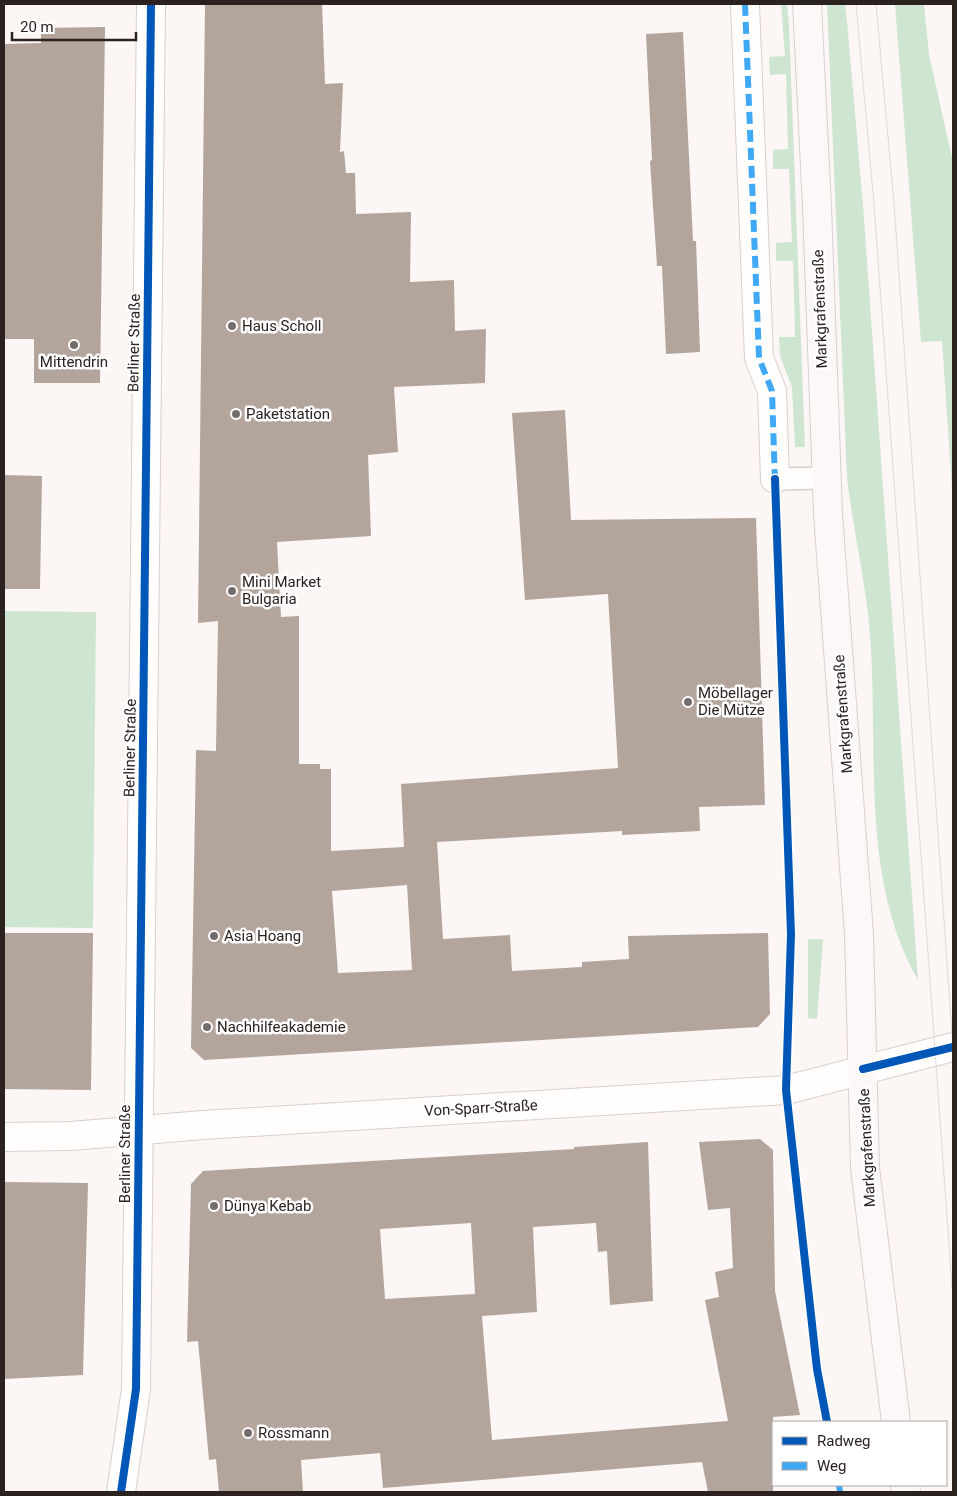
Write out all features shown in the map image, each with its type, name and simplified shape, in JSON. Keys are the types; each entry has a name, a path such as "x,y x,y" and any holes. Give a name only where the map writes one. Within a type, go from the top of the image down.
{"main road":[{"name":"Markgrafenstraße","path":"807,4 817,207 826,478 859,934 864,1069 865,1168 896,1421"}],"street":[{"name":"Berliner Straße","path":"121,1492 136,1389 151,4"},
{"path":"745,4 759,358 772,391 775,479"},
{"name":"Von-Sparr-Straße","path":"4,1137 71,1136 139,1129 786,1090 953,1047"}],"lane":[{"path":"775,479 826,478"}],"green space":[{"path":"781,4 787,4 789,25 805,447 795,447 792,387 780,356 779,337 795,337 793,261 776,261 776,243 792,242 789,169 773,169 773,150 788,149 786,74 770,75 769,57 785,56"},
{"path":"827,4 845,4 847,21 863,205 918,980 899,940 887,899 879,855 875,811 870,635 866,595 847,478"},
{"path":"895,4 924,4 929,55 953,162 953,504 942,341 921,342"},
{"path":"4,611 96,612 93,928 4,927"},
{"path":"808,939 823,939 817,1019 808,1018"}],"building":[{"path":"205,4 322,4 325,84 343,83 340,152 344,151 346,173 355,173 356,214 411,212 410,282 454,280 455,331 486,329 485,383 394,387 398,452 368,455 371,536 277,542 281,617 299,616 299,764 320,764 320,769 331,769 331,851 404,847 401,784 618,768 608,594 525,600 512,413 565,410 571,520 756,518 765,805 699,807 700,831 622,835 622,831 437,842 443,939 510,935 512,971 582,967 582,962 629,959 628,936 768,933 770,1014 758,1027 204,1060 191,1048 196,750 216,751 218,621 198,623","holes":["407,885 412,970 338,973 332,891"]},
{"path":"105,27 100,383 34,383 34,339 4,339 4,44 41,43 41,28"},
{"path":"683,32 693,241 696,241 700,352 666,354 662,266 657,266 650,161 652,160 646,34"},
{"path":"4,475 42,476 40,589 4,589"},
{"path":"4,933 93,933 91,1090 4,1089"},
{"path":"760,1139 773,1150 775,1291 800,1415 773,1417 773,1492 708,1492 702,1462 383,1488 380,1453 301,1460 303,1492 219,1492 216,1459 209,1460 198,1341 187,1342 191,1184 203,1171 574,1149 574,1147 648,1142 653,1301 610,1305 607,1251 598,1252 596,1223 533,1227 537,1312 482,1316 492,1440 728,1421 705,1300 719,1297 715,1272 733,1268 730,1208 708,1210 699,1142","holes":["471,1223 475,1294 385,1299 380,1229"]},
{"path":"4,1182 88,1183 83,1375 4,1379"}],"tram line":[{"path":"856,4 874,204 953,1300"},
{"path":"876,4 894,203 953,1049"}],"marked path":[{"path":"745,4 759,358 772,391 775,483"},
{"path":"839,1486 840,1492"}],"cycle path":[{"path":"121,1492 136,1389 151,4"},
{"path":"775,479 791,934 786,1090 817,1369 827,1421"},
{"path":"863,1069 953,1047"}],"place":[{"name":"Haus Scholl","path":"232,326"},
{"name":"Mittendrin","path":"74,345"},
{"name":"Paketstation","path":"236,414"},
{"name":"Mini Market Bulgaria","path":"232,591"},
{"name":"Möbellager Die Mütze","path":"688,702"},
{"name":"Asia Hoang","path":"214,936"},
{"name":"Nachhilfeakademie","path":"207,1027"},
{"name":"Dünya Kebab","path":"214,1206"},
{"name":"Rossmann","path":"248,1433"}]}
